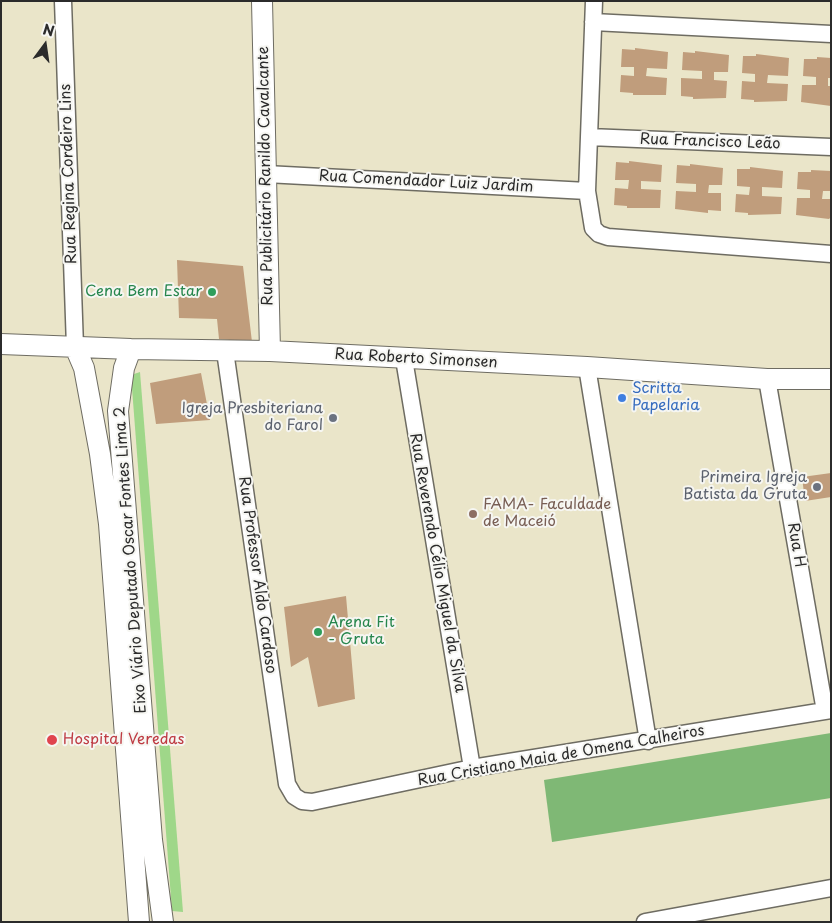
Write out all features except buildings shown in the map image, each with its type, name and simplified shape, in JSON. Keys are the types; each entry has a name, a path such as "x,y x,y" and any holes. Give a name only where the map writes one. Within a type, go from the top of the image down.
{"street":[{"name":"Rua Regina Cordeiro Lins","path":"63,1 75,347"},
{"name":"Rua Publicitário Ranildo Cavalcante","path":"262,1 270,352"},
{"path":"594,1 587,190 593,228 599,234 608,237 831,254"},
{"path":"593,22 831,34"},
{"name":"Rua Francisco Leão","path":"589,137 831,147"},
{"name":"Rua Comendador Luiz Jardim","path":"266,174 587,190"},
{"name":"Rua Roberto Simonsen","path":"1,344 270,352 587,367 767,379 831,379"},
{"name":"Eixo Viário Deputado Oscar Fontes Lima 2","path":"75,347 84,368 100,454 110,524 139,922"},
{"name":"Eixo Viário Deputado Oscar Fontes Lima 2","path":"131,349 124,368 118,411 152,840 163,922"},
{"name":"Rua Professor Aldo Cardoso","path":"225,351 286,784 294,796"},
{"name":"Rua Reverendo Célio Miguel da Silva","path":"404,358 472,768"},
{"path":"587,367 648,741"},
{"name":"Rua H","path":"767,379 828,710"},
{"name":"Rua Cristiano Maia de Omena Calheiros","path":"294,796 302,801 312,802 472,768 648,741 828,710"},
{"path":"645,922 669,920 831,888"}],"green space":[{"path":"140,372 183,912 172,911 131,375"},
{"path":"831,733 831,798 552,842 544,780"}],"place":[{"name":"Cena Bem Estar","path":"212,292"},
{"name":"Scritta Papelaria","path":"622,398"},
{"name":"Igreja Presbiteriana do Farol","path":"333,418"},
{"name":"Primeira Igreja Batista da Gruta","path":"817,487"},
{"name":"FAMA- Faculdade de Maceió","path":"473,514"},
{"name":"Arena Fit - Gruta","path":"318,632"},
{"name":"Hospital Veredas","path":"52,740"}]}
